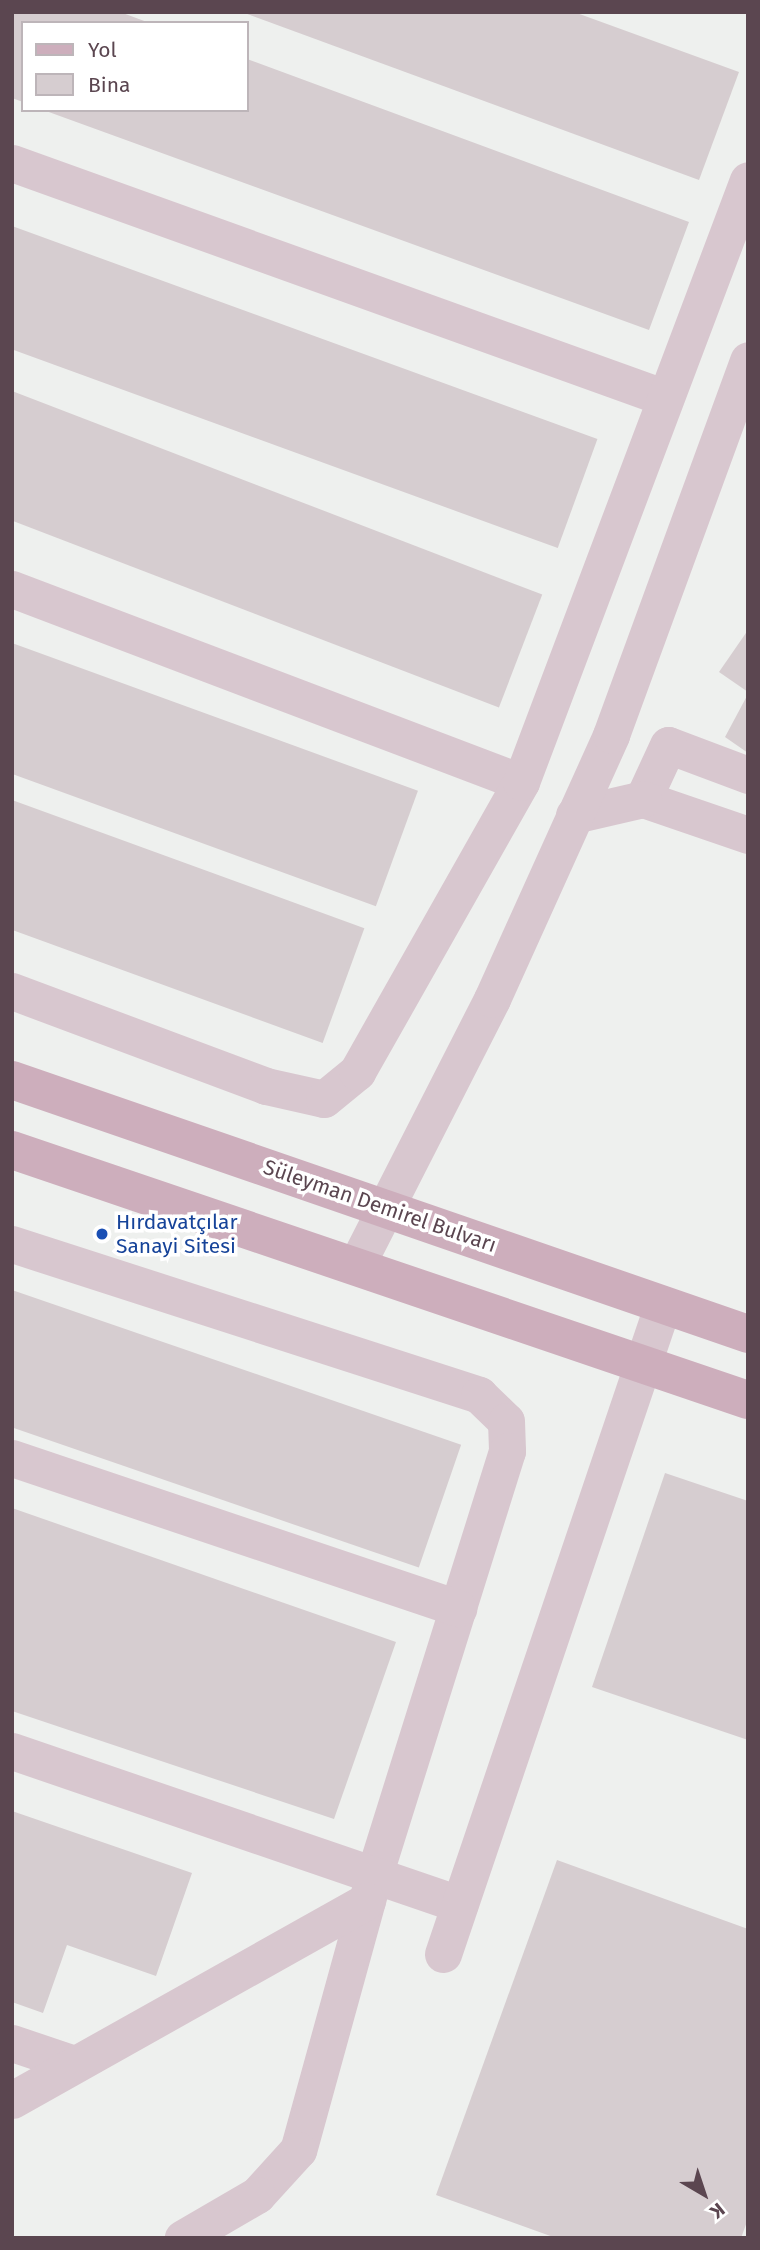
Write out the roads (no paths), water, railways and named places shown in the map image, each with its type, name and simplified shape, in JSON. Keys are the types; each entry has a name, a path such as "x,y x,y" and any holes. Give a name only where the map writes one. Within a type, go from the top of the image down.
{"main road":[{"name":"Süleyman Demirel Bulvarı","path":"12,1080 748,1334"},
{"path":"12,1150 357,1264 748,1400"}],"street":[{"path":"12,163 663,397"},
{"path":"12,991 265,1086 324,1099 357,1072 522,782 663,397 748,180"},
{"path":"357,1264 492,999 574,816 622,703 748,360"},
{"path":"12,589 522,782"},
{"path":"622,703 668,745 748,775"},
{"path":"643,799 668,745"},
{"path":"574,816 643,799 748,835"},
{"path":"12,1244 479,1395 506,1421 507,1451 370,1888 298,2150 257,2195 183,2238"},
{"path":"443,1954 663,1304"},
{"path":"12,1458 458,1608"},
{"path":"12,1751 370,1888 460,1904"},
{"path":"12,2100 370,1888"},
{"path":"12,2043 74,2064"}],"place":[{"name":"Hırdavatçılar Sanayi Sitesi","path":"102,1234"}]}
